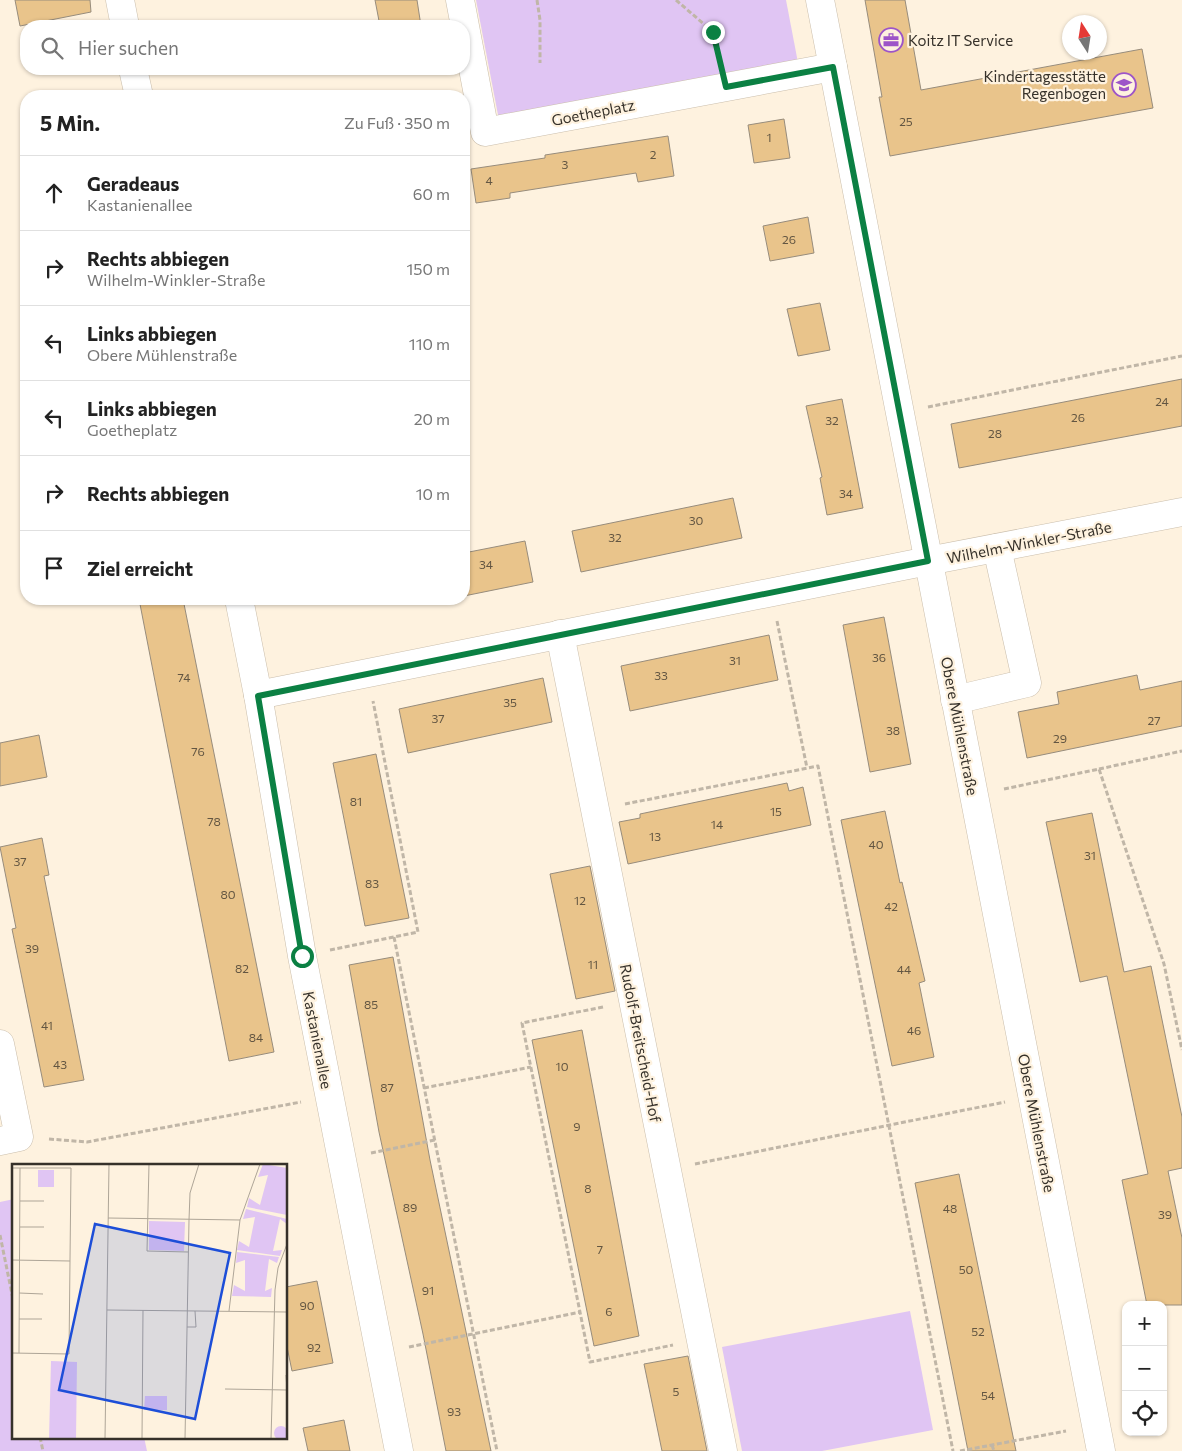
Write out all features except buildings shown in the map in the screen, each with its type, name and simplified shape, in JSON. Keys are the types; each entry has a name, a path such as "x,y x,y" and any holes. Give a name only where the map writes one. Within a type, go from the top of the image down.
{"street":[{"path":"120,0 124,20"},
{"name":"Goetheplatz","path":"460,0 464,20"},
{"name":"Obere Mühlenstraße","path":"820,0 1099,1438"},
{"name":"Goetheplatz","path":"470,53 485,132 833,67"},
{"path":"134,75 138,90"},
{"name":"Wilhelm-Winkler-Straße","path":"258,696 560,634 1182,512"},
{"path":"955,700 1028,683 997,548"},
{"name":"Kastanienallee","path":"240,605 258,696 302,956 399,1451"},
{"name":"Rudolf-Breitscheid-Hof","path":"560,634 723,1451"},
{"path":"0,1044 10,1139"}],"path":[{"path":"537,0 540,20 540,63"},
{"path":"676,0 713,32 726,87"},
{"path":"899,412 1182,356"},
{"path":"772,592 807,768"},
{"path":"302,956 418,932 367,673"},
{"path":"974,796 1182,751"},
{"path":"595,810 818,766 953,1451"},
{"path":"1099,769 1164,964 1182,1050"},
{"path":"394,937 497,1451"},
{"path":"633,1001 522,1023 590,1362 700,1340"},
{"path":"424,1088 531,1067"},
{"path":"10,1139 87,1142 329,1097"},
{"path":"667,1170 1032,1097"},
{"path":"341,1159 434,1140"},
{"path":"0,1235 12,1294"},
{"path":"380,1353 580,1312"},
{"path":"40,1438 43,1451"},
{"path":"960,1451 992,1445 1099,1438"},
{"path":"992,1445 994,1451"}],"shaded area":[{"path":"476,0 786,0 799,68 499,120"},
{"path":"12,1199 12,1438 144,1438 147,1451 0,1451 0,1202"},
{"path":"910,1311 933,1430 822,1451 742,1451 722,1347"}],"place":[{"name":"Koitz IT Service","path":"891,40"},
{"name":"Kindertagesstätte Regenbogen","path":"1124,85"}],"route":[{"path":"302,956 258,696 928,561 833,67 726,87 713,32"}]}
